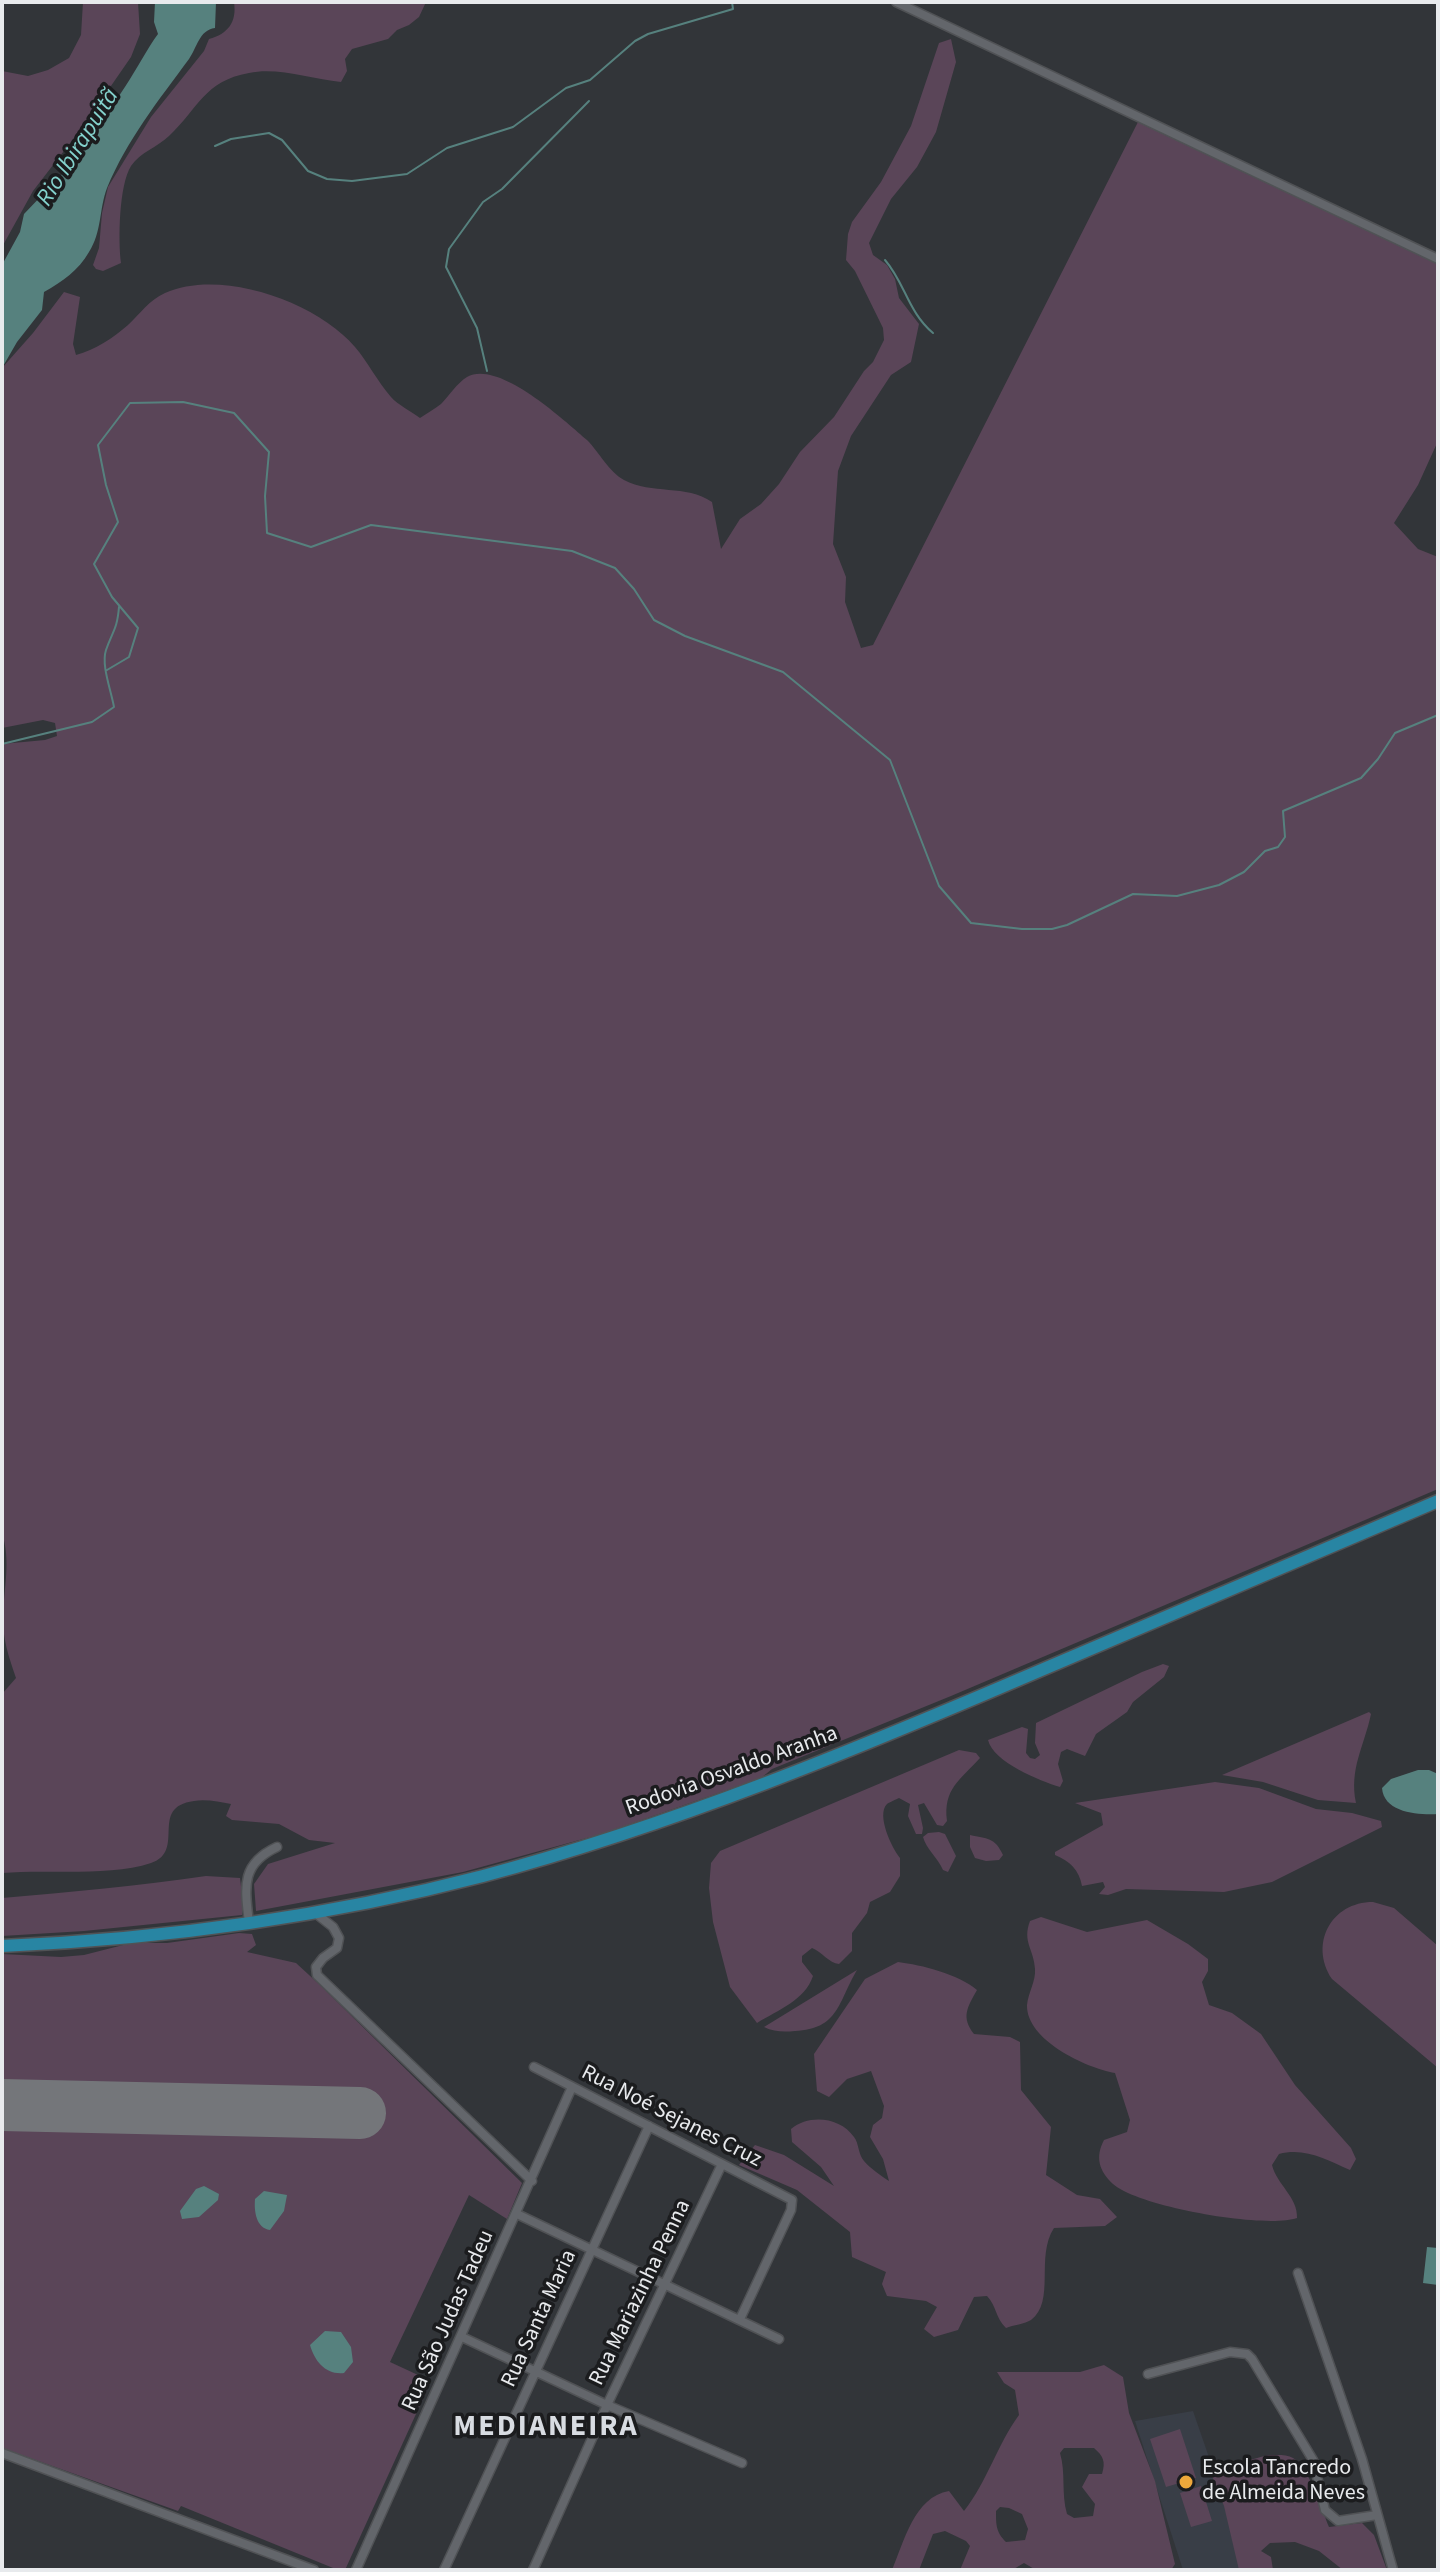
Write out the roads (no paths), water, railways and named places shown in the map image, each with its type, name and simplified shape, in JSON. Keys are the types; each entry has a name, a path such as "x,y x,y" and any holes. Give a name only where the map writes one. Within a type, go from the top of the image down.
{"highway":[{"name":"Rodovia Osvaldo Aranha","path":"2,1946 207,1930 367,1903 483,1876 609,1839 748,1791 956,1707 1438,1501"}],"street":[{"path":"896,2 1438,259"},
{"path":"249,1923 245,1887 250,1869 261,1854 277,1847"},
{"path":"314,1912 333,1927 339,1938 337,1948 316,1967 317,1975 532,2181"},
{"name":"Rua Noé Sejanes Cruz","path":"534,2067 792,2200 791,2210 740,2319"},
{"name":"Rua São Judas Tadeu","path":"356,2570 572,2087"},
{"name":"Rua Santa Maria","path":"444,2570 649,2126"},
{"name":"Rua Mariazinha Penna","path":"533,2570 607,2405 722,2164"},
{"path":"517,2214 779,2339"},
{"path":"1298,2273 1362,2459 1393,2570"},
{"path":"462,2337 607,2405 742,2463"},
{"path":"1148,2374 1230,2352 1247,2354 1313,2460 1325,2510 1338,2521 1377,2515"},
{"path":"2,2453 314,2570"}],"water":[{"name":"Rio Ibirapuitã","path":"155,2 216,2 215,28 202,36 124,154 107,188 96,237 89,252 70,275 44,292 42,310 17,342 2,368 2,265 20,232 24,214 66,170 84,129 116,100 158,34 154,22"},
{"path":"1418,1770 1438,1774 1438,1814 1403,1811 1384,1796 1382,1788 1391,1779"},
{"path":"204,2186 219,2194 218,2200 199,2217 182,2219 180,2211 196,2189"},
{"path":"264,2191 287,2195 284,2211 270,2230 262,2226 256,2214 255,2199"},
{"path":"1427,2247 1438,2248 1438,2285 1423,2283"},
{"path":"325,2331 341,2332 351,2347 353,2362 344,2373 327,2370 312,2351 310,2345"}],"waterway":[{"path":"215,146 231,139 269,133 282,140 308,171 327,179 352,181 407,174 447,148 513,127 566,88 590,80 635,41 648,34 733,9 732,2"},
{"path":"487,371 477,328 446,267 449,249 483,202 502,189 589,101"},
{"path":"885,260 912,307 933,333"},
{"path":"107,670 129,657 138,628 112,597 94,564 118,522 98,445 130,403 183,402 234,413 269,452 265,496 267,533 311,547 371,525 572,551 615,568 634,589 654,620 685,636 783,672 890,760 939,886 971,923 1052,929 1133,894 1177,896 1219,885 1244,872 1265,851 1278,847 1285,837 1283,811 1361,778 1395,733 1438,715"},
{"path":"2,744 92,722 114,707 105,656 119,607"}],"place":[{"name":"Escola Tancredo de Almeida Neves","path":"1186,2482"}],"district":[{"name":"MEDIANEIRA","path":"546,2428"}]}
